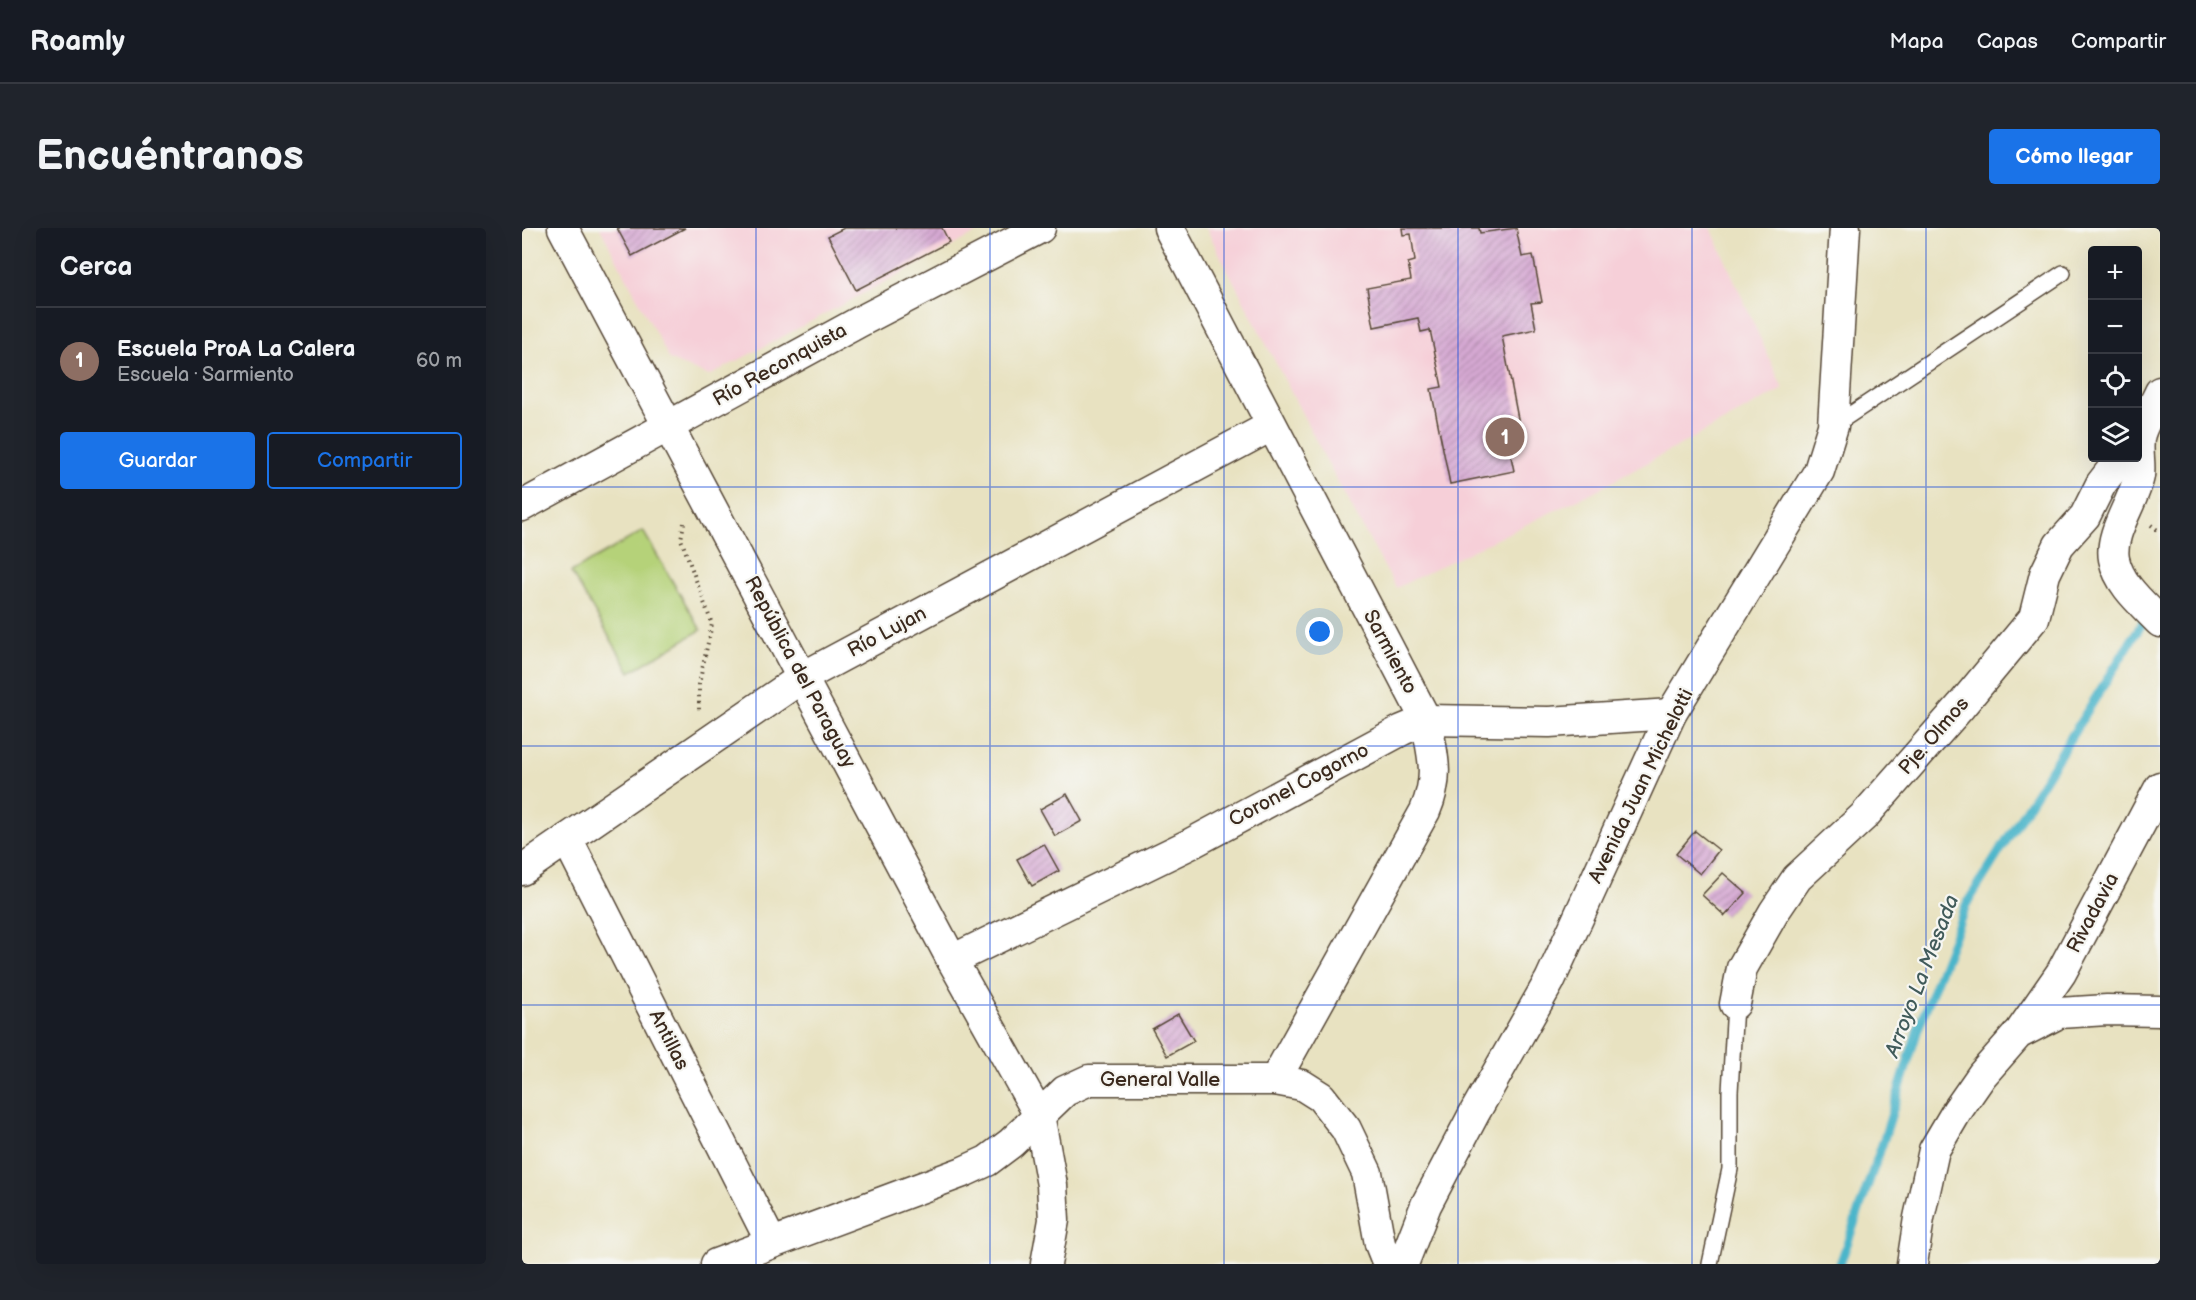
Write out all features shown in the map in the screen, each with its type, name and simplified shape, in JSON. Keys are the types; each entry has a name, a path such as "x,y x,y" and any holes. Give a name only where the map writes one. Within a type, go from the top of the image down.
{"street":[{"name":"República del Paraguay","path":"563,228 952,960 1039,1115 1052,1185 1054,1220 1046,1264"},
{"name":"Sarmiento","path":"1169,228 1426,720 1435,766 1434,791 1425,811 1275,1080"},
{"name":"Avenida Juan Michelotti","path":"1403,1264 1426,1205 1475,1112 1550,980 1671,714 1819,471 1833,426 1845,228"},
{"name":"Río Reconquista","path":"522,506 1021,232"},
{"path":"2142,429 2160,392"},
{"name":"Río Lujan","path":"522,870 803,677 1271,426"},
{"name":"Pje. Olmos","path":"1735,1004 1742,968 1773,912 1797,878 1864,816 1961,706 2034,618 2046,574 2060,545 2085,516 2101,484 2118,462"},
{"path":"2139,462 2139,475 2114,542 2114,560 2128,587 2160,622"},
{"name":"Coronel Cogorno","path":"952,960 1190,844 1402,730 1426,720 1549,722 1671,714"},
{"name":"Rivadavia","path":"1912,1264 1919,1218 1934,1150 1982,1075 2018,1034 2061,973 2160,787"},
{"name":"Antillas","path":"567,839 771,1242"},
{"path":"2018,1034 2059,1013 2107,1010 2160,1011"},
{"name":"General Valle","path":"716,1264 987,1161 1011,1143 1065,1091 1089,1080 1275,1080 1302,1085 1321,1097 1346,1129 1367,1173 1380,1244 1390,1264"}],"lane":[{"path":"1833,426 2063,273"},
{"path":"1710,1264 1730,1169 1730,1092 1735,1004"}],"path":[{"path":"693,472 681,539 712,624 699,684 698,749"}],"shaded area":[{"path":"600,228 986,228 709,376 670,360"},
{"path":"1206,228 1711,228 1783,389 1601,488 1396,588 1339,485"}],"green space":[{"path":"643,531 701,630 630,672 571,572"}],"building":[{"path":"617,228 685,228 632,256"},
{"path":"844,228 942,228 949,242 856,290 828,236"},
{"path":"1402,228 1479,228 1480,233 1516,228 1522,257 1533,255 1542,302 1531,303 1536,329 1502,336 1520,429 1506,432 1514,471 1450,484 1431,389 1442,387 1430,330 1421,332 1418,318 1374,327 1367,288 1411,280 1408,263 1415,261 1411,234 1403,235"},
{"path":"1067,794 1082,821 1055,836 1040,809"},
{"path":"1695,831 1719,850 1700,874 1676,854"},
{"path":"1044,844 1059,871 1032,886 1017,859"},
{"path":"1723,873 1746,893 1725,916 1702,895"},
{"path":"1178,1014 1194,1041 1167,1056 1152,1029"}],"waterway":[{"name":"Arroyo La Mesada","path":"1840,1264 1883,1142 1918,1029 1966,905 2148,614"}],"place":[{"name":"Escuela ProA La Calera","path":"1505,437"}]}
